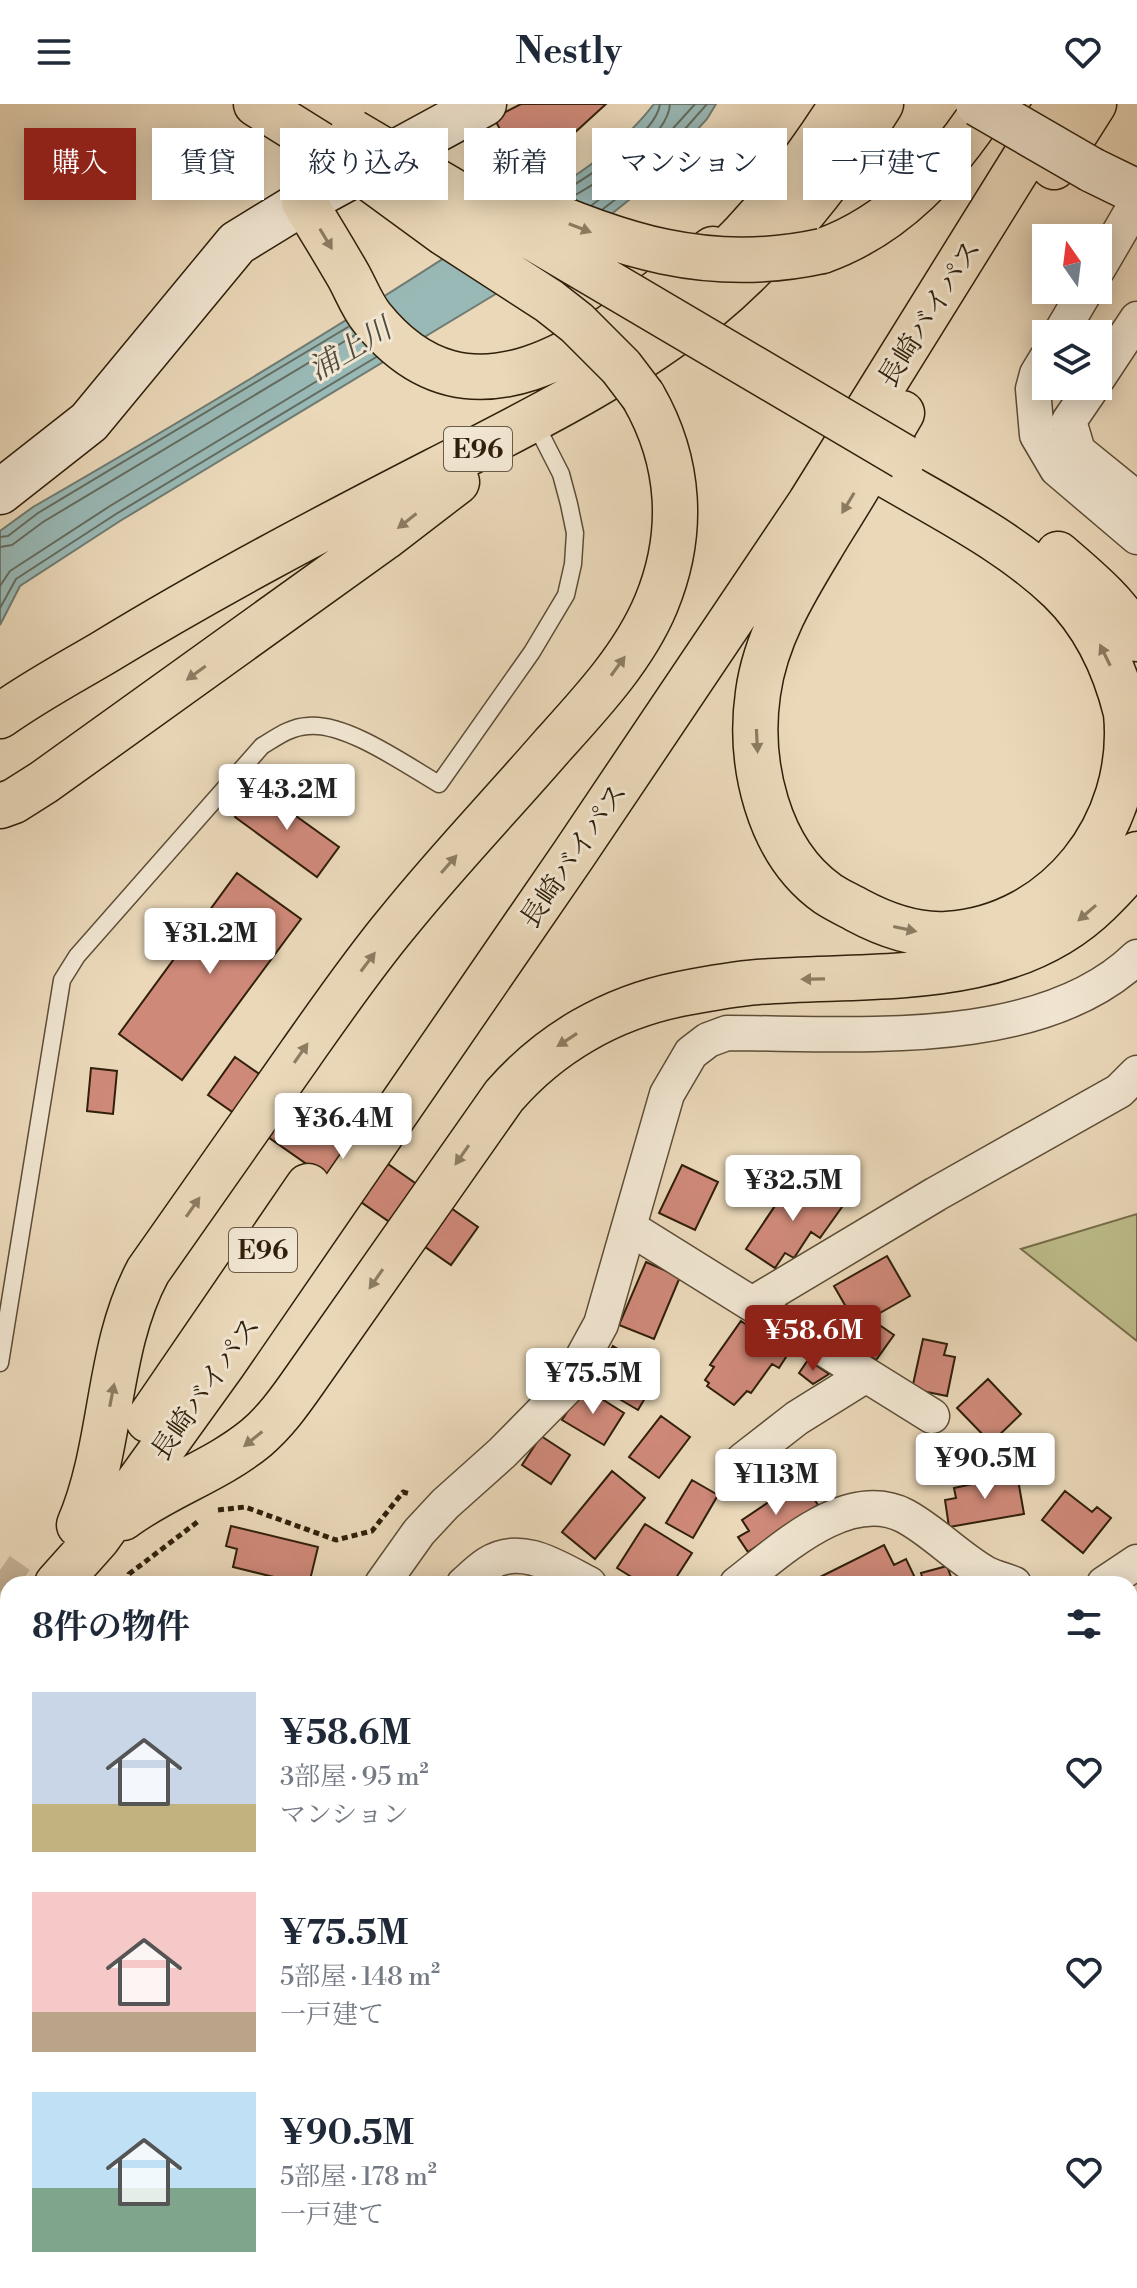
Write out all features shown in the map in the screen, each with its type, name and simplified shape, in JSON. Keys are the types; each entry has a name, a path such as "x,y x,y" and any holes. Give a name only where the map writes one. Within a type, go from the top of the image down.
{"highway":[{"path":"256,104 311,128"},
{"path":"301,104 328,128"},
{"name":"E96","path":"3,707 177,584 487,419 616,342 700,277 759,214 842,104"},
{"name":"E96","path":"3,707 300,540 534,420 645,353 704,311 743,277 789,229 845,162 881,104"},
{"path":"448,172 580,229 654,250 746,261 773,260 822,251 866,232 907,202 946,163 988,104"},
{"name":"長崎バイパス","path":"62,1576 196,1346 400,1053 555,845 797,492 1034,104"},
{"name":"長崎バイパス","path":"51,1576 224,1363 480,991 810,503 1058,104"},
{"path":"442,200 895,466 1061,591 1104,651 1121,690 1131,731 1132,760 1122,804 1105,843 1057,894 1025,914 986,927 946,934 901,930 827,893 807,875 783,842 767,806 758,769 758,692 783,611 1004,245 1094,104"},
{"path":"88,1531 126,1325 148,1271 319,1027 397,922 581,715 623,660 654,607 672,552 676,497 666,445 657,420 643,396 602,345 577,323 549,301 444,233 408,200"},
{"path":"304,202 369,316 388,337 433,366 458,375 484,379 519,373 552,360 611,326 759,214"},
{"path":"0,806 44,782 384,538 534,420"},
{"path":"895,466 998,511 1039,539 1106,597 1129,623 1137,639"},
{"path":"88,1531 241,1449 270,1425 504,1096 525,1072 578,1033 637,1006 705,990 755,982 884,978 936,972 1007,956 1068,929 1118,883 1137,854"}],"street":[{"path":"0,492 89,422 237,243 304,202 484,104"},
{"path":"978,104 1092,170 1137,192"},
{"path":"1112,245 1137,202"},
{"path":"1112,357 1137,319"},
{"path":"1034,400 1037,435 1057,469 1137,537"},
{"path":"1083,400 1069,421 1078,451 1131,494 1137,508"},
{"path":"388,1576 419,1532 445,1504 502,1453 566,1388 601,1324 667,1094 691,1053 708,1040 727,1033 903,1035 976,1027 1056,1005 1102,984 1137,957"},
{"path":"752,1304 936,1194 1119,1091 1137,1073"},
{"path":"630,1228 932,1416"},
{"path":"743,1460 797,1418 866,1375"},
{"path":"748,1576 814,1526 855,1511 884,1509 904,1515 992,1576"},
{"path":"473,1576 490,1562 514,1555 536,1558 573,1576"},
{"path":"1116,1576 1137,1562"}],"lane":[{"path":"0,1363 62,980 77,956 262,746 284,732 309,725 327,728 367,742 439,784 539,642 566,595 573,564 575,533 561,474 534,420"}],"path":[{"path":"129,1576 212,1511 245,1507 336,1540 372,1531 403,1492 445,1504"}],"green space":[{"path":"1137,1214 1137,1341 1021,1249"}],"water":[{"path":"654,104 716,104 699,128 633,128"},
{"name":"浦上川","path":"592,163 592,200 629,200 494,295 120,521 20,586 0,625 0,531 33,507 311,342 536,200 576,200 576,175"}],"building":[{"path":"521,104 606,104 576,132 576,128 499,128 494,118"},
{"path":"257,788 339,847 317,877 235,817"},
{"path":"237,873 301,919 182,1080 119,1034"},
{"path":"235,1057 478,1227 451,1265 208,1095"},
{"path":"91,1068 117,1071 113,1114 87,1111"},
{"path":"682,1165 718,1182 695,1230 659,1213"},
{"path":"795,1176 842,1207 820,1238 811,1232 794,1258 785,1253 775,1268 746,1249"},
{"path":"887,1256 910,1296 857,1326 834,1286"},
{"path":"646,1262 680,1277 654,1339 619,1325"},
{"path":"741,1321 788,1354 779,1368 772,1364 751,1393 747,1391 734,1405 707,1386 709,1383 705,1380 714,1367 710,1365"},
{"path":"878,1324 894,1335 876,1360 860,1349"},
{"path":"923,1339 947,1344 944,1355 955,1357 947,1396 912,1389"},
{"path":"613,1346 648,1367 654,1383 638,1410 592,1383"},
{"path":"808,1360 829,1374 813,1384 799,1373"},
{"path":"988,1379 1021,1414 991,1443 957,1408"},
{"path":"583,1387 624,1413 604,1445 562,1420"},
{"path":"661,1416 690,1437 659,1478 629,1457"},
{"path":"541,1436 570,1455 551,1484 522,1465"},
{"path":"612,1471 645,1498 595,1559 562,1532"},
{"path":"1017,1474 1024,1514 949,1527 945,1500 956,1498 954,1488"},
{"path":"692,1480 718,1495 693,1538 666,1523"},
{"path":"791,1487 796,1496 807,1488 818,1505 748,1552 738,1537 749,1531 742,1520"},
{"path":"1065,1491 1092,1512 1097,1507 1111,1518 1083,1553 1042,1520"},
{"path":"645,1524 692,1553 677,1576 630,1576 617,1568"},
{"path":"231,1526 318,1547 311,1576 270,1576 233,1567 237,1549 226,1546"},
{"path":"884,1545 894,1565 906,1559 914,1576 822,1576"},
{"path":"947,1566 951,1576 922,1576 921,1573"}],"tunnel":[{"path":"0,1570 9,1576"}]}
